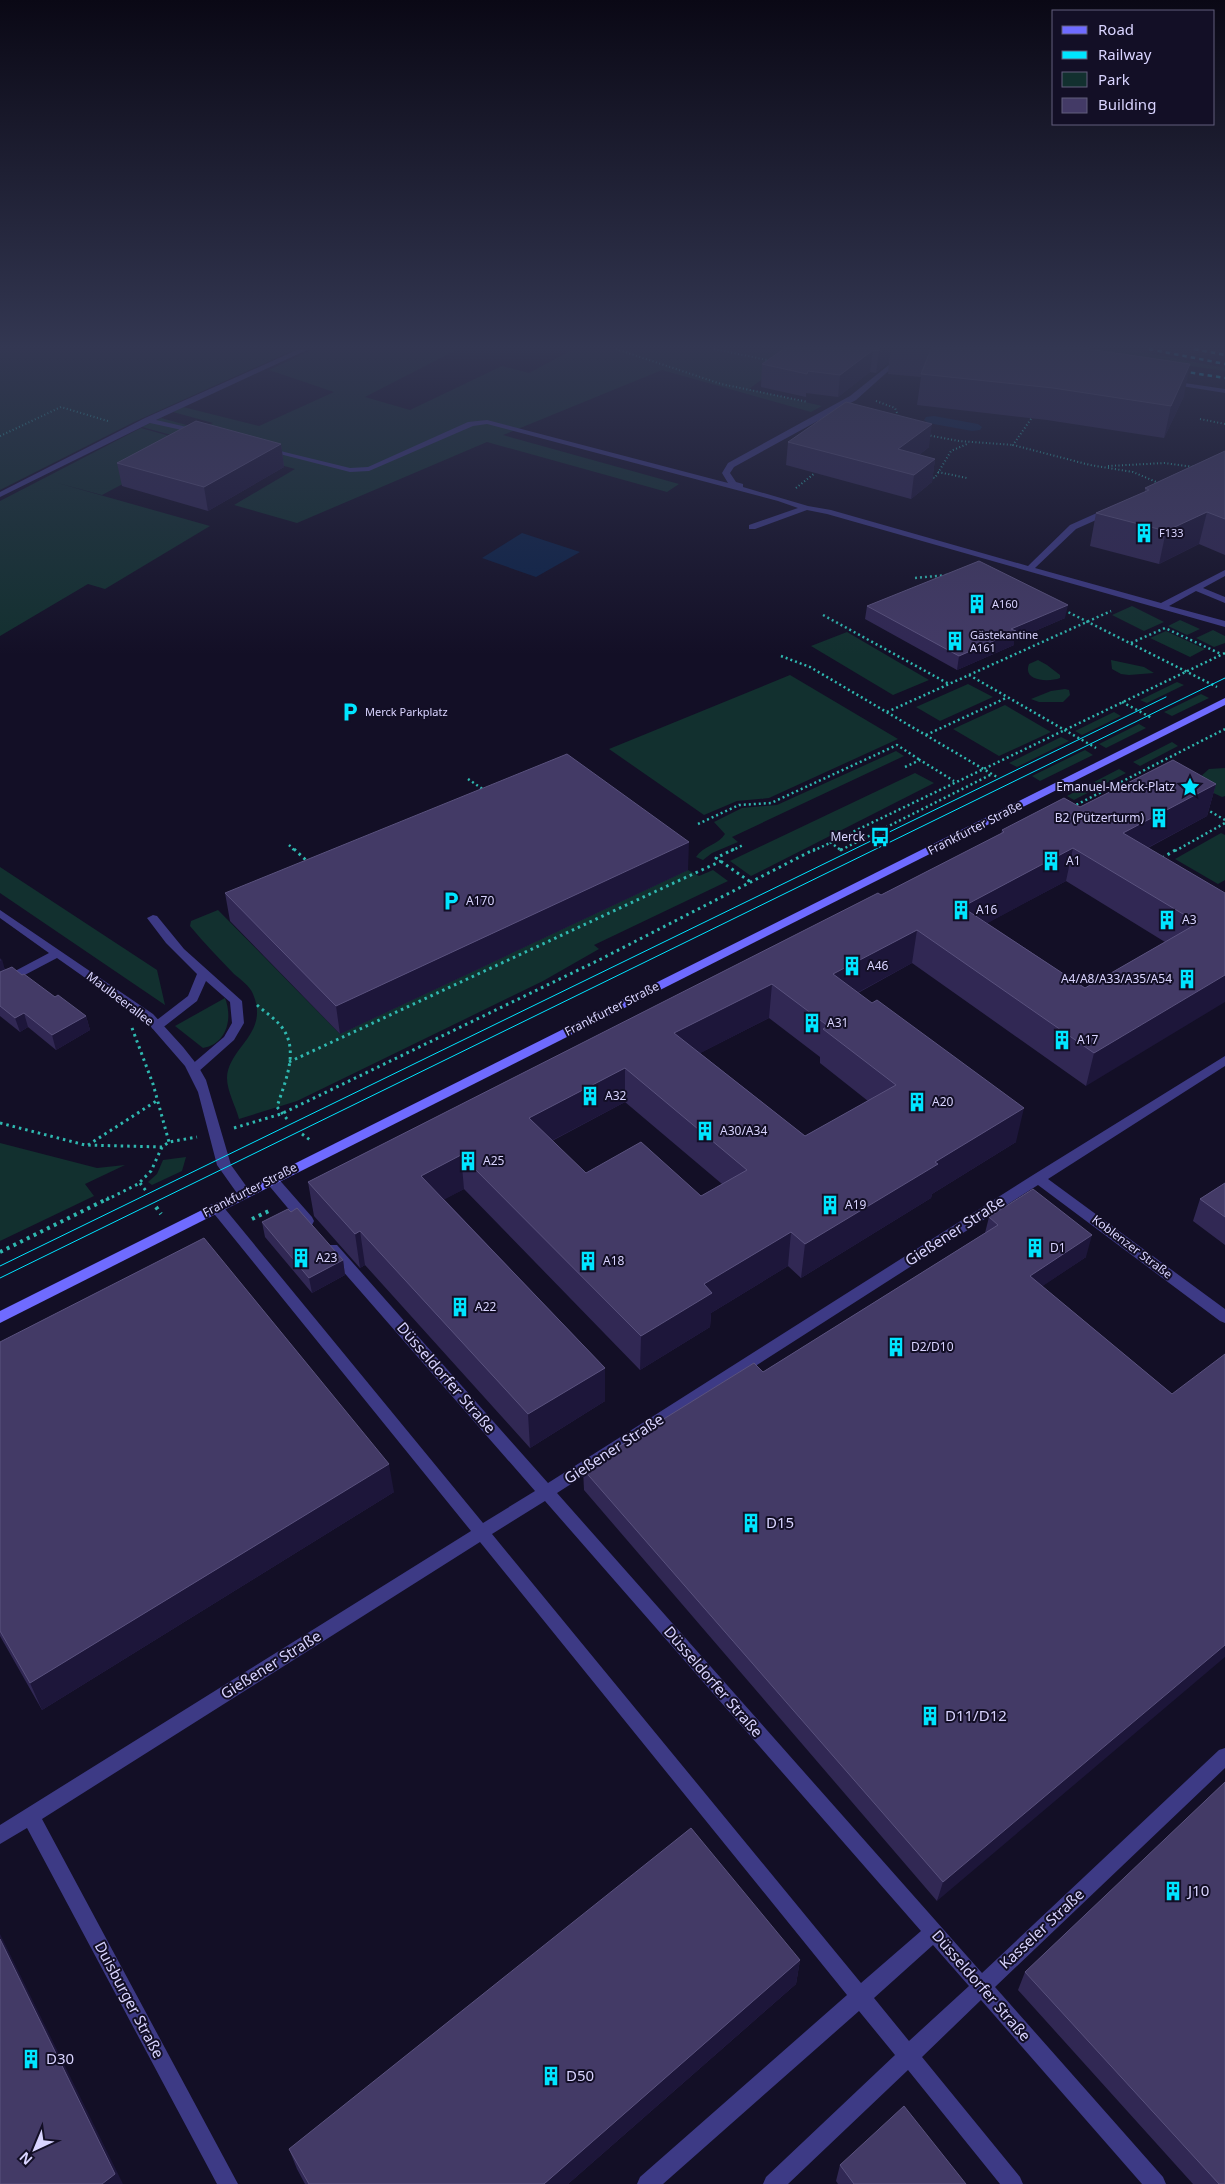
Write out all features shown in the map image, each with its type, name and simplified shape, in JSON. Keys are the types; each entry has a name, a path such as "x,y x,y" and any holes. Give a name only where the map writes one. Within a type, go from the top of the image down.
{"main road":[{"name":"Frankfurter Straße","path":"0,1317 1224,696"}],"street":[{"path":"0,495 86,451"},
{"path":"272,451 350,470 370,469 411,451"},
{"path":"598,451 749,490 806,508 828,512 1225,624"},
{"path":"749,490 733,484 726,473 731,465 757,451"},
{"path":"752,527 806,508"},
{"path":"1029,569 1073,527 1098,514 1116,508"},
{"path":"1162,606 1225,572"},
{"path":"1196,588 1225,600"},
{"name":"Maulbeerallee","path":"0,913 149,1017 157,1026 194,1069 206,1098 211,1124 225,1167 244,1193"},
{"path":"153,918 159,927 203,973 236,1001 238,1023 228,1040 194,1069"},
{"path":"0,984 58,953"},
{"path":"157,1026 193,998 203,973"},
{"name":"Gießener Straße","path":"0,1835 546,1492 1225,1060"},
{"name":"Koblenzer Straße","path":"1038,1178 1225,1317"},
{"name":"Düsseldorfer Straße","path":"271,1179 1156,2184"},
{"path":"216,1207 1013,2184"},
{"name":"Kasseler Straße","path":"773,2184 1225,1756"},
{"name":"Duisburger Straße","path":"30,1816 228,2184"},
{"path":"647,2184 934,1932"}],"path":[{"path":"927,476 935,478 951,451"},
{"path":"1037,451 1133,472 1165,486"},
{"path":"1104,467 1125,464 1170,463 1197,468"},
{"path":"938,472 967,478"},
{"path":"915,578 951,574"},
{"path":"886,712 1136,599"},
{"path":"1060,608 1187,672 1224,696"},
{"path":"823,615 949,684"},
{"path":"1131,643 1165,628 1221,654"},
{"path":"240,1126 281,1114 601,959 830,842 1063,729 1187,672 1225,652"},
{"path":"781,656 810,667 997,777"},
{"path":"969,675 1101,751"},
{"path":"925,735 1006,698"},
{"path":"1122,702 1154,719"},
{"path":"1067,809 1225,728"},
{"path":"698,824 739,805 771,803 898,745 954,782"},
{"path":"905,767 920,760"},
{"path":"1133,769 1149,777"},
{"path":"830,842 842,851 992,774"},
{"path":"468,779 491,796"},
{"path":"1157,861 1225,822 1200,806"},
{"path":"289,845 309,863"},
{"path":"743,845 716,858 752,883"},
{"path":"289,1062 721,861"},
{"path":"236,1001 255,1003 285,1031 289,1042 289,1062 277,1107 287,1119"},
{"path":"129,1003 131,1026 158,1100 169,1142"},
{"path":"88,1145 158,1100"},
{"path":"0,1123 88,1145 162,1147"},
{"path":"302,1134 311,1141"},
{"path":"0,1252 140,1183 151,1171 162,1147 169,1142 195,1137"},
{"path":"140,1183 146,1191"},
{"path":"233,1228 290,1201"},
{"path":"156,1207 161,1214"}],"green space":[{"path":"0,451 77,451 0,490"},
{"path":"97,451 185,451 102,495 54,482 210,526 105,589 88,584 0,636 0,501"},
{"path":"229,451 466,451 297,523 234,505 295,469"},
{"path":"519,451 560,451 679,484 667,492"},
{"path":"1132,606 1164,622 1144,631 1112,615"},
{"path":"1180,620 1200,629 1187,635 1168,626"},
{"path":"1213,630 1225,636 1225,643 1214,647 1196,638"},
{"path":"1166,631 1205,649 1190,657 1150,638"},
{"path":"847,632 929,680 893,695 811,646"},
{"path":"1038,660 1060,675 1060,678 1044,680 1029,674 1029,664"},
{"path":"1111,660 1144,667 1154,673 1121,674 1112,669"},
{"path":"790,675 898,739 769,798 737,801 704,815 609,749"},
{"path":"1177,682 1184,685 1147,703 1140,700"},
{"path":"968,684 993,697 940,721 916,707"},
{"path":"1069,690 1070,695 1063,702 1039,702 1031,699 1051,691"},
{"path":"1201,694 1209,698 1172,716 1164,712"},
{"path":"1005,705 1051,732 999,756 953,729"},
{"path":"1114,712 1121,716 1082,735 1075,731"},
{"path":"1139,724 1146,728 1106,748 1099,744"},
{"path":"1061,737 1069,741 1017,767 1009,763"},
{"path":"1172,742 1178,746 1140,766 1133,762"},
{"path":"1085,750 1093,755 1040,781 1032,776"},
{"path":"896,751 904,756 732,837 738,842 712,853 703,860 696,857 702,850 718,841 725,834 714,822 742,808 777,805"},
{"path":"1225,768 1225,796 1222,797 1203,788 1200,777 1209,769"},
{"path":"1119,769 1126,773 1074,800 1067,796"},
{"path":"915,773 934,783 751,876 730,861"},
{"path":"1221,833 1225,835 1225,880 1218,884 1175,859"},
{"path":"0,867 157,970 165,1005 0,893"},
{"path":"688,870 699,876 713,870 728,881 594,945 599,949 543,981 297,1101 239,1119 230,1094 227,1078 229,1067 234,1057 253,1030 257,1008 250,988 234,974 195,932 190,926 191,921 218,910 340,1034"},
{"path":"225,998 228,1014 226,1029 223,1036 211,1046 203,1048 175,1026"},
{"path":"0,1143 97,1168 125,1165 85,1184 94,1196 0,1241"},
{"path":"186,1157 182,1171 152,1185 148,1182 157,1174 163,1160"}],"water":[{"path":"522,533 580,552 536,577 482,558"}],"building":[{"path":"140,451 269,451 204,487 117,463"},
{"path":"822,451 905,451 935,459 914,475"},
{"path":"1225,451 1225,519 1207,512 1166,531 1096,513 1149,490 1145,488"},
{"path":"979,561 1068,605 1011,629 1016,631 959,656 867,606"},
{"name":"A170","path":"567,754 689,842 336,1006 225,893"},
{"path":"1173,760 1216,784 1123,833 1225,893 1225,975 1094,1053 917,930 833,974 872,1003 877,1000 1024,1108 935,1162 938,1164 805,1244 791,1232 704,1284 712,1293 641,1336 461,1155 421,1176 605,1368 528,1414 360,1231 355,1234 308,1182 878,893 881,895 1004,832 1002,830 1064,798 1080,807","holes":["1073,848 1198,923 1085,988 962,907","772,984 828,1026 823,1029 896,1085 805,1136 674,1033","625,1068 747,1170 701,1196 641,1142 586,1173 529,1118"]},
{"path":"12,967 55,997 58,995 86,1016 52,1035 24,1013 15,1018 0,1006 0,972"},
{"path":"1225,1183 1225,1217 1200,1199"},
{"path":"1033,1189 1092,1235 1030,1276 1172,1394 1225,1354 1225,1645 943,1882 583,1469 754,1363 763,1372 998,1225 989,1217"},
{"path":"297,1208 343,1260 309,1278 262,1222 288,1209 291,1212"},
{"path":"204,1238 389,1464 30,1683 0,1631 0,1342"},
{"name":"J10","path":"1225,1782 1225,2184 1219,2184 1025,1972"},
{"name":"D50","path":"691,1828 800,1960 544,2184 309,2184 289,2149"},
{"name":"D30","path":"0,1939 115,2174 102,2184 0,2184"},
{"path":"904,2106 966,2184 854,2184 840,2165"}],"tram line":[{"path":"0,1278 1225,678"},
{"path":"0,1266 1166,697"}],"place":[{"name":"F133","path":"1144,533"},
{"name":"A160","path":"977,604"},
{"name":"Gästekantine A161","path":"955,641"},
{"name":"Merck Parkplatz","path":"350,712"},
{"name":"Emanuel-Merck-Platz","path":"1190,787"},
{"name":"B2 (Pützerturm)","path":"1159,818"},
{"name":"Merck","path":"880,837"},
{"name":"A1","path":"1051,861"},
{"name":"A170","path":"451,901"},
{"name":"A16","path":"961,910"},
{"name":"A3","path":"1167,920"},
{"name":"A46","path":"852,966"},
{"name":"A4/A8/A33/A35/A54","path":"1187,979"},
{"name":"A31","path":"812,1023"},
{"name":"A17","path":"1062,1040"},
{"name":"A32","path":"590,1096"},
{"name":"A20","path":"917,1102"},
{"name":"A30/A34","path":"705,1131"},
{"name":"A25","path":"468,1161"},
{"name":"A19","path":"830,1205"},
{"name":"D1","path":"1035,1248"},
{"name":"A23","path":"301,1258"},
{"name":"A18","path":"588,1261"},
{"name":"A22","path":"460,1307"},
{"name":"D2/D10","path":"896,1347"},
{"name":"D15","path":"751,1523"},
{"name":"D11/D12","path":"930,1716"},
{"name":"J10","path":"1173,1891"},
{"name":"D30","path":"31,2059"},
{"name":"D50","path":"551,2076"}]}
